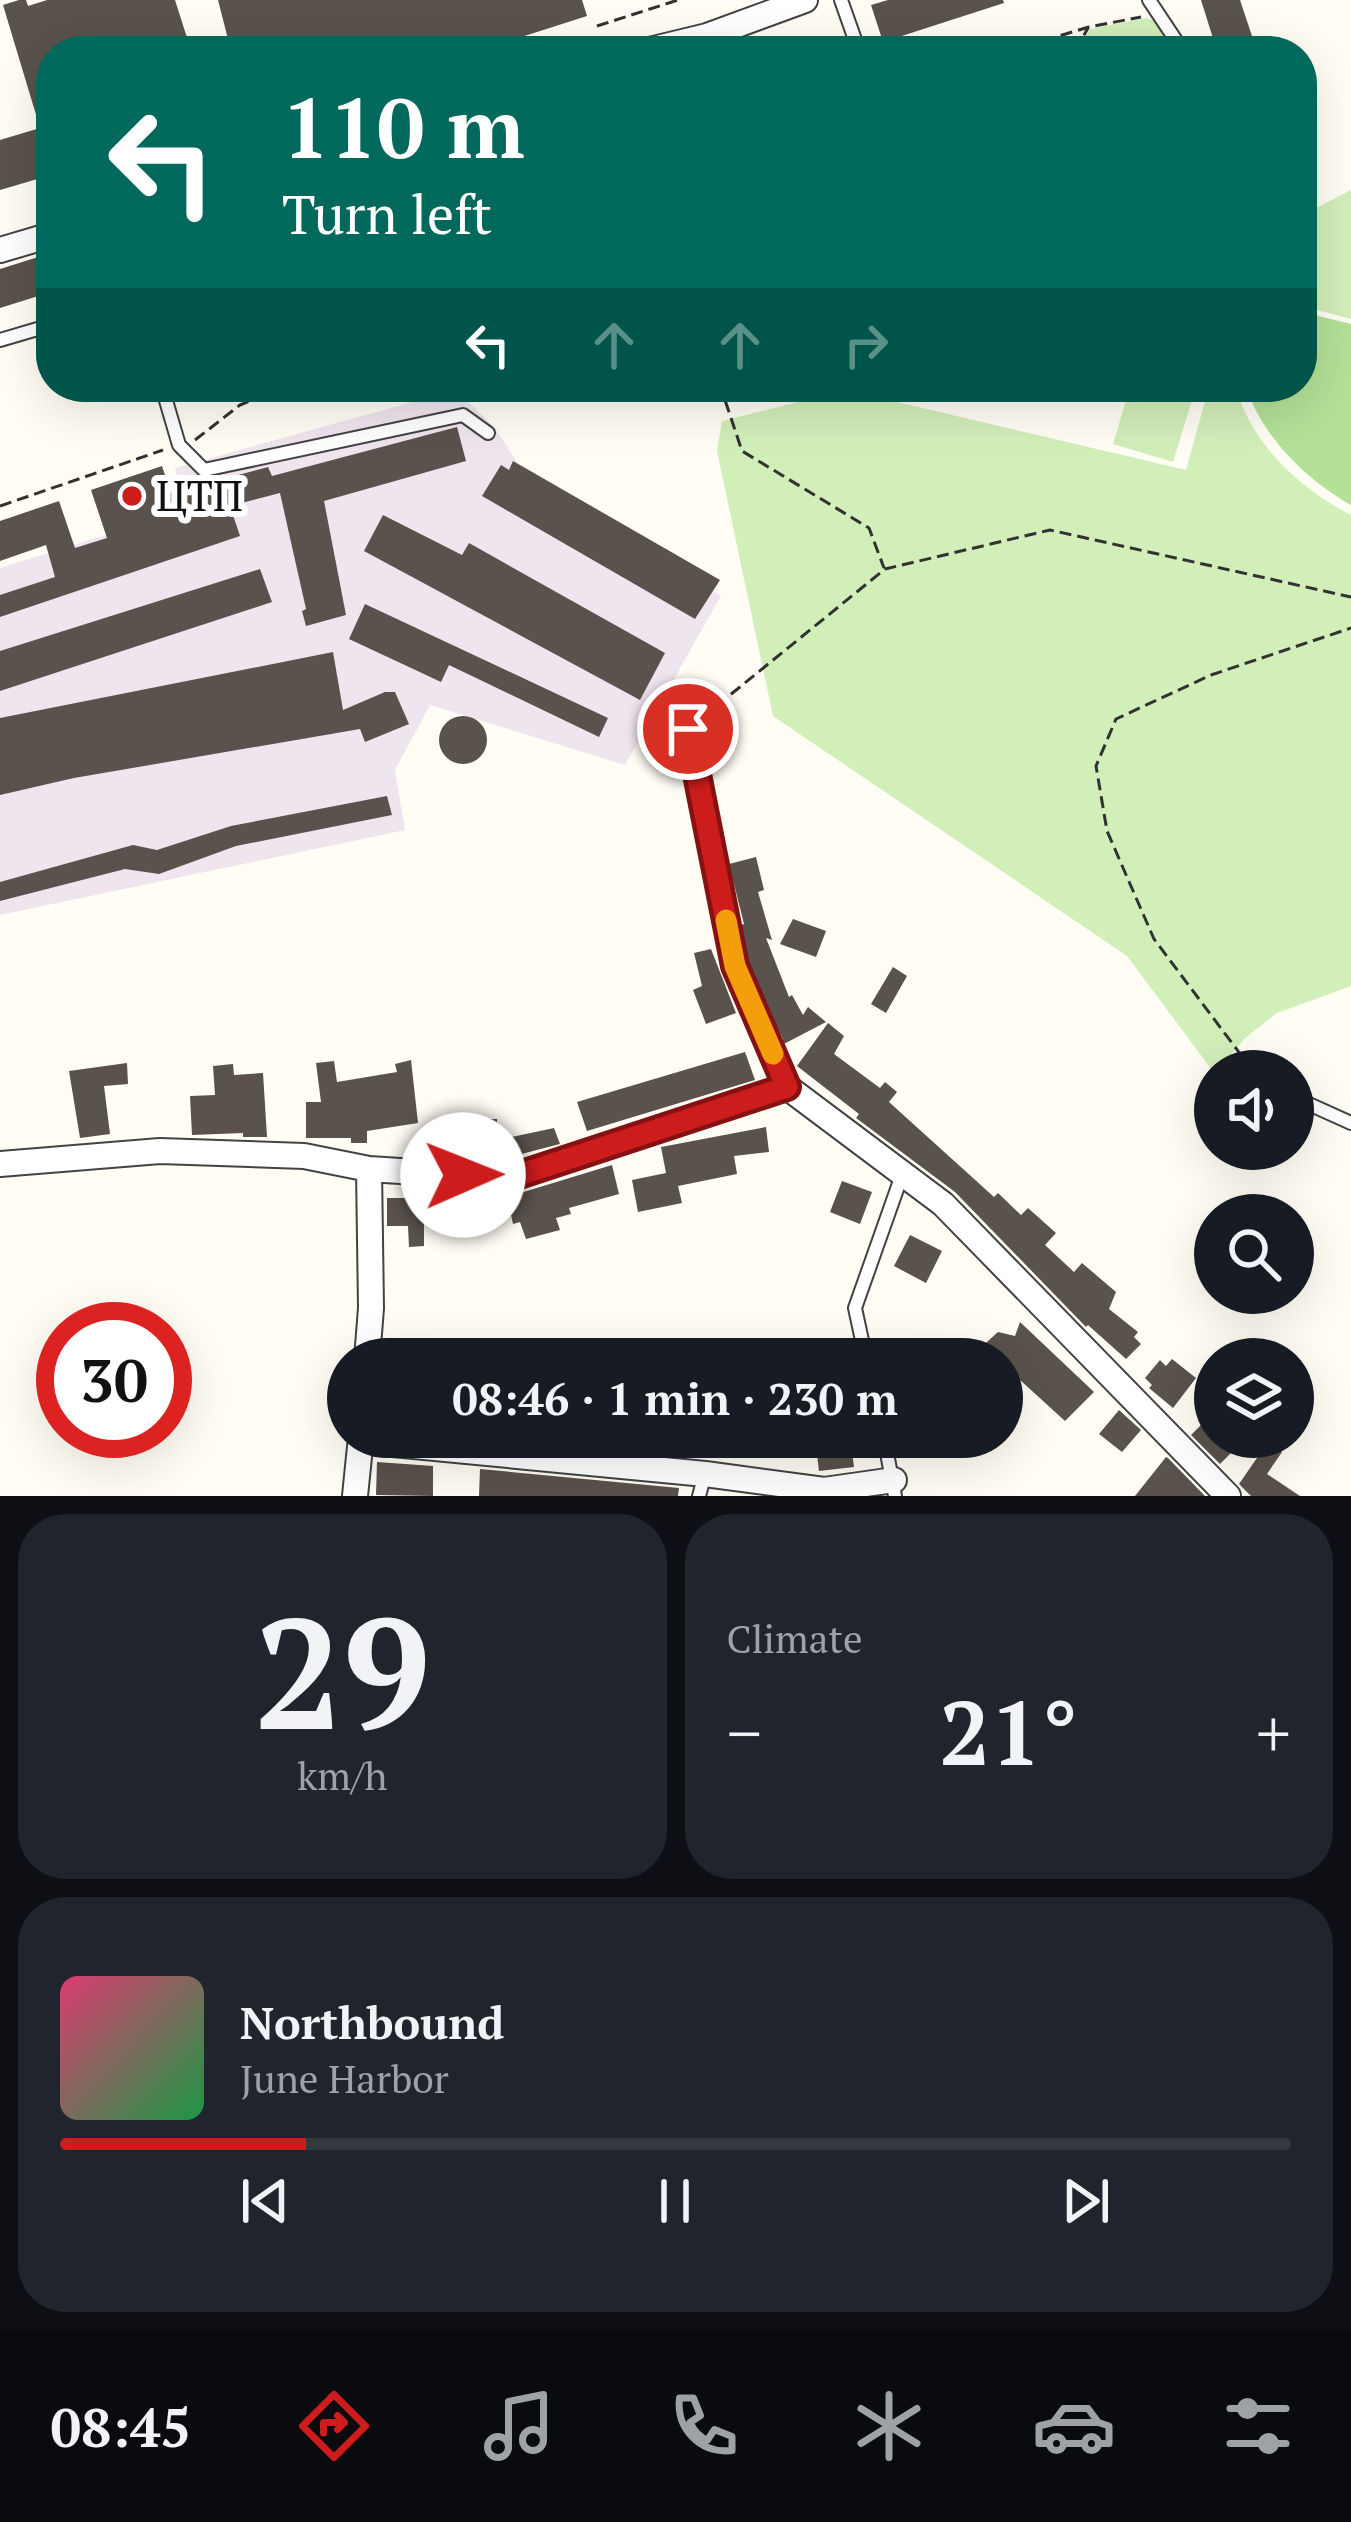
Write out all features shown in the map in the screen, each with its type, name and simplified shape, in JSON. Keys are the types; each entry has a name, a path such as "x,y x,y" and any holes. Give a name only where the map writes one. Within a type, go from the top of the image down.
{"street":[{"path":"727,36 805,0"},
{"path":"0,250 36,239"},
{"path":"0,1164 160,1151 304,1156 369,1169 510,1178 787,1087 943,1204 1228,1496"},
{"path":"369,1169 369,1338"},
{"path":"356,1496 359,1458"},
{"path":"502,1458 702,1485 894,1488"}],"lane":[{"path":"842,0 854,36"},
{"path":"1149,0 1173,36"},
{"path":"0,340 36,329"},
{"path":"166,402 178,445 204,470 463,415 488,433"},
{"path":"688,729 735,966 787,1087"},
{"path":"1314,1106 1351,1123"},
{"path":"861,1338 855,1308 902,1174"},
{"path":"888,1458 894,1488"}],"path":[{"path":"650,9 652,0"},
{"path":"597,26 678,0"},
{"path":"1057,36 1134,18"},
{"path":"1083,36 1089,26"},
{"path":"0,506 200,438 249,402"},
{"path":"726,402 742,451 869,528 885,569"},
{"path":"644,709 688,729 885,569 1050,530 1351,597"},
{"path":"1237,1050 1154,939 1107,830 1096,766 1116,719 1211,675 1351,628"}],"shaded area":[{"path":"413,402 468,402 495,428 524,473 721,596 625,765 430,705 395,770 405,830 0,915 0,568 186,510 175,468"}],"green space":[{"path":"1146,18 1156,21 1165,36 1086,36 1090,29"},
{"path":"1351,190 1351,319 1317,310 1317,207"},
{"path":"1317,316 1351,324 1351,505 1288,455 1253,405 1317,402"},
{"path":"798,402 897,402 1186,470 1205,402 1241,402 1280,463 1351,515 1351,986 1277,1013 1235,1050 1197,1050 1127,956 773,716 717,451 722,421"},
{"path":"1126,402 1191,402 1173,462 1113,444"}],"building":[{"path":"19,0 26,0 28,6 47,0 175,0 186,36 36,36 36,115 3,5"},
{"path":"218,0 582,0 587,16 524,36 227,36"},
{"path":"888,0 1004,3 902,36 881,36 871,5"},
{"path":"1201,0 1240,0 1252,36 1212,36"},
{"path":"36,129 36,179 0,190 0,140"},
{"path":"36,258 36,297 0,308 0,269"},
{"path":"457,427 466,461 324,501 346,615 306,626 280,493 230,506 240,536 0,617 0,595 55,577 46,545 0,561 0,521 59,501 75,548 107,538 91,490 162,466 171,493 268,467 272,476"},
{"path":"513,461 720,580 695,619 482,496 501,465 509,470"},
{"path":"383,515 462,555 469,543 665,653 640,700 364,551"},
{"path":"260,569 272,602 0,691 0,651"},
{"path":"365,604 608,718 599,737 449,665 441,682 349,639"},
{"path":"333,652 343,710 395,692 409,724 365,742 360,729 0,795 0,718"},
{"path":"463,716 480,723 487,740 480,757 463,764 446,757 439,740 446,723"},
{"path":"387,796 392,815 236,846 159,874 125,869 0,901 0,882 133,845 157,850 231,826"},
{"path":"756,857 764,890 758,892 772,940 766,938 789,997 803,1015 808,1007 826,1022 780,1046 783,1039 745,963 738,926 744,924 729,864"},
{"path":"793,919 826,931 816,957 780,944"},
{"path":"711,949 736,1013 706,1024 693,990 702,986 694,953"},
{"path":"893,967 907,976 886,1013 871,1004"},
{"path":"828,1023 844,1036 834,1054 880,1088 885,1082 897,1092 889,1102 994,1197 998,1193 1021,1215 1028,1208 1056,1233 1045,1245 1074,1272 1082,1263 1116,1292 1109,1309 1138,1332 1134,1337 1141,1344 1126,1359 1086,1327 955,1192 856,1118 859,1114 797,1066"},
{"path":"745,1052 755,1080 587,1131 577,1102"},
{"path":"411,1060 418,1123 367,1131 367,1143 351,1143 351,1138 306,1138 306,1102 321,1102 316,1063 334,1061 337,1082 397,1072 395,1064"},
{"path":"127,1063 128,1084 104,1086 110,1134 80,1138 69,1071"},
{"path":"233,1064 234,1075 263,1073 267,1137 192,1135 190,1096 215,1095 213,1066"},
{"path":"466,1119 497,1119 497,1140 554,1128 560,1144 506,1158 455,1156 454,1146 466,1145"},
{"path":"766,1127 769,1152 734,1156 737,1174 678,1186 682,1203 638,1212 632,1180 666,1173 661,1147"},
{"path":"612,1165 619,1194 569,1208 571,1214 556,1218 560,1230 526,1239 520,1222 513,1224 507,1197"},
{"path":"842,1181 872,1192 860,1224 830,1212"},
{"path":"387,1198 424,1198 424,1246 409,1247 408,1226 387,1226"},
{"path":"910,1235 942,1251 926,1283 894,1266"},
{"path":"1020,1322 1094,1392 1065,1421 1023,1383 1023,1338 991,1338 998,1332 1015,1336"},
{"path":"1172,1359 1194,1376 1173,1408 1149,1388 1152,1385 1145,1378 1160,1360 1166,1366"},
{"path":"1119,1410 1141,1430 1122,1452 1099,1434"},
{"path":"817,1458 853,1458 854,1467 819,1471"},
{"path":"1168,1458 1205,1496 1135,1496"},
{"path":"1257,1458 1278,1458 1267,1474 1300,1496 1251,1496 1239,1484"},
{"path":"377,1462 433,1466 433,1496 376,1495"},
{"path":"480,1469 679,1488 678,1496 479,1496"}],"slow traffic":[{"path":"726,920 735,966 773,1054"}],"place":[{"name":"ЦТП","path":"132,496"}],"route":[{"path":"463,1175 510,1178 787,1087 735,966 688,729"}]}
